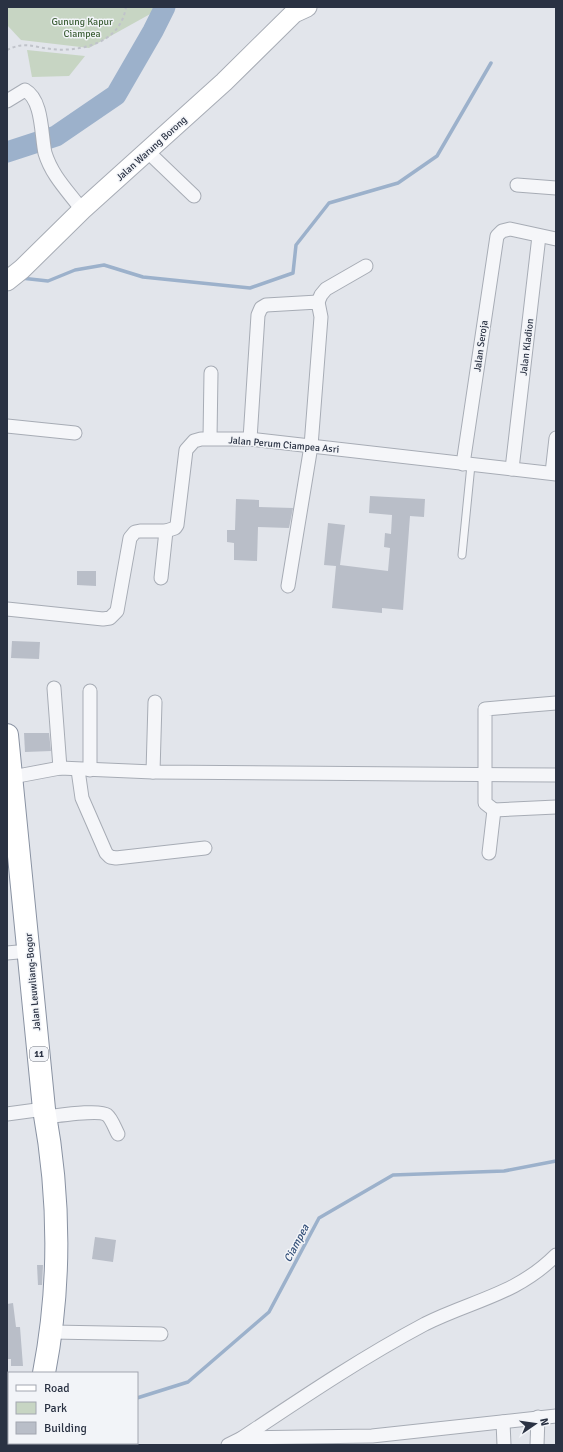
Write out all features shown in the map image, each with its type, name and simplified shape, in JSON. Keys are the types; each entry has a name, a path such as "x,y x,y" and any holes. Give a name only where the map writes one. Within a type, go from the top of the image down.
{"highway":[{"name":"Jalan Leuwliang-Bogor","path":"7,734 9,778 29,951 45,1113 53,1164 57,1220 56,1279 52,1332 44,1372"}],"main road":[{"name":"Jalan Warung Borong","path":"7,281 22,269 82,210 224,82 300,9"}],"street":[{"path":"7,101 25,90 31,93 38,107 46,153 54,175 82,210"},
{"path":"148,151 194,196"},
{"path":"517,185 556,188"},
{"name":"Jalan Seroja","path":"467,464 497,236 502,231 510,229 539,236"},
{"path":"539,236 556,239"},
{"name":"Jalan Kladion","path":"512,464 539,236"},
{"path":"288,586 311,446 321,317 318,302 326,289 366,266"},
{"path":"250,439 258,314 261,308 266,305 318,302"},
{"path":"210,438 211,373"},
{"path":"7,426 75,433"},
{"name":"Jalan Perum Ciampea Asri","path":"166,532 175,528 177,525 186,450 194,441 210,438 250,439 467,464 512,464 554,474"},
{"path":"554,474 556,438"},
{"path":"7,609 103,619 110,618 117,611 132,535 140,530 166,532 161,578"},
{"path":"54,688 60,768"},
{"path":"90,691 81,794 106,853 110,857 116,858 205,848"},
{"path":"153,772 155,702"},
{"path":"556,703 485,709 484,776 485,804 494,810 556,807"},
{"path":"9,778 60,768 153,772 556,776"},
{"path":"489,853 494,810"},
{"path":"7,953 29,951"},
{"path":"7,1114 102,1113 107,1115 118,1134"},
{"path":"228,1445 242,1438 373,1352 428,1323 511,1289 538,1273 556,1255"},
{"path":"52,1332 161,1334"},
{"path":"242,1438 372,1436 556,1416"},
{"path":"537,1445 538,1417"},
{"path":"503,1422 504,1445"}],"lane":[{"path":"462,555 467,464"}],"path":[{"path":"7,50 20,44 70,50 96,44 110,35 121,22 126,7"}],"green space":[{"name":"Gunung Kapur Ciampea","path":"7,7 156,7 152,13 89,48 21,40 7,25"},
{"path":"27,50 85,56 69,76 32,77"}],"building":[{"path":"370,496 425,499 424,517 410,516 403,610 382,608 382,613 332,608 336,566 324,565 328,523 345,525 340,565 388,571 390,548 384,547 385,533 391,534 392,515 369,513"},
{"path":"236,499 259,500 259,507 293,508 289,528 258,527 257,561 234,560 234,543 227,542 227,530 235,530"},
{"path":"77,571 96,571 96,586 77,585"},
{"path":"12,641 40,642 39,659 11,658"},
{"path":"24,733 49,733 51,751 25,752"},
{"path":"95,1237 116,1240 113,1262 92,1259"},
{"path":"37,1265 43,1265 42,1285 38,1285"},
{"path":"13,1303 16,1327 20,1327 23,1366 11,1366 11,1359 7,1359 7,1304"}],"waterway":[{"path":"7,152 56,136 116,95 165,7"},
{"path":"21,278 48,281 75,270 104,265 143,277 250,288 293,273 296,245 329,203 398,183 437,156 491,63"},
{"name":"Ciampea","path":"138,1398 188,1382 269,1312 319,1218 393,1175 504,1171 556,1161"}]}
